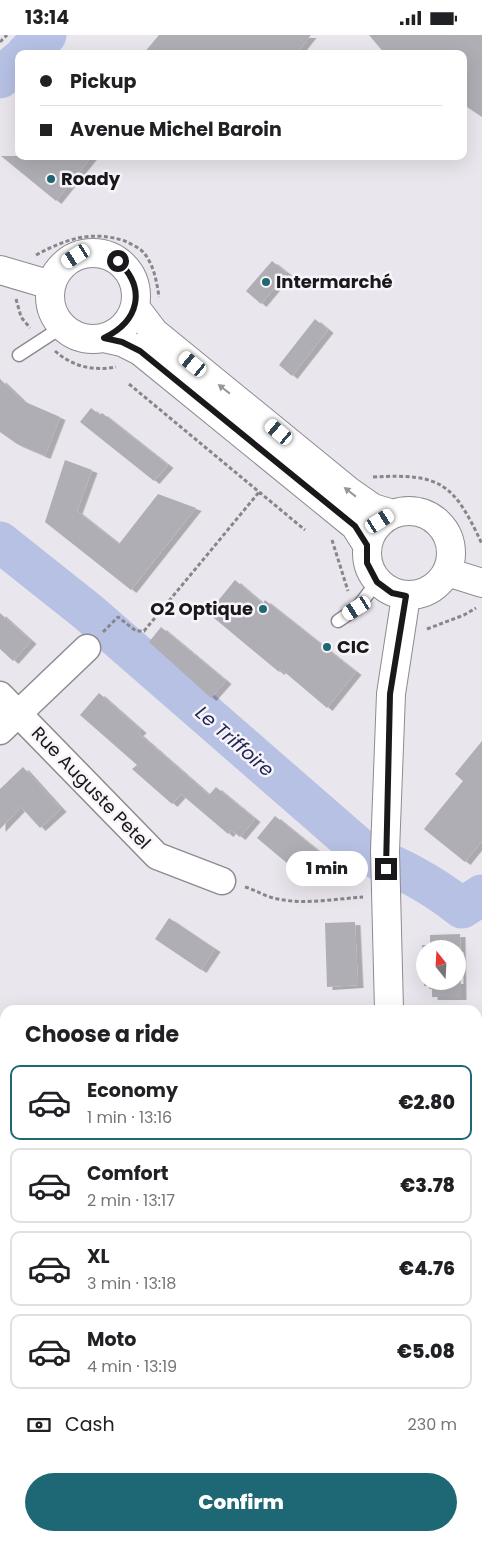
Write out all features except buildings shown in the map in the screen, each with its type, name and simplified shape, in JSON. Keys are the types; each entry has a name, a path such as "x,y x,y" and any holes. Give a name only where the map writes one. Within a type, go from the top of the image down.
{"street":[{"path":"104,338 118,331 128,321 135,307 136,293 133,279 118,261 105,254 90,253 76,256 63,264 51,285 49,297 53,314 62,327 76,336 93,339 104,338 122,342 140,351 355,526 367,545"},
{"path":"0,270 51,285"},
{"path":"135,307 154,332 350,492 373,509 393,514"},
{"path":"416,511 431,516 444,528 450,542 451,561 447,572 438,584 423,593 406,596 392,593 377,582 367,563 367,545 371,533 380,521 393,514 416,511"},
{"path":"447,572 482,583"},
{"path":"389,1005 385,851 390,694 406,596"},
{"name":"Rue Auguste Petel","path":"0,731 9,704 87,648"},
{"name":"Rue Auguste Petel","path":"9,704 157,856 222,881"}],"lane":[{"path":"19,355 62,327"},
{"path":"338,621 357,608 377,582"}],"path":[{"path":"0,42 7,35"},
{"path":"129,384 305,529"},
{"path":"113,621 118,617 136,631 144,631 260,491"},
{"path":"222,881 249,888 270,897 290,901 320,901 386,891"}],"waterway":[{"path":"30,50 46,35"},
{"path":"0,78 15,65"},
{"name":"Le Triffoire","path":"0,542 88,612 366,854 416,878 439,891 462,908 482,895"}],"place":[{"name":"Roady","path":"51,179"},
{"name":"Intermarché","path":"266,282"},
{"name":"O2 Optique","path":"263,609"},
{"name":"CIC","path":"327,647"}],"route":[{"path":"118,261 127,269 133,279 136,293 135,307 128,321 118,331 104,338 122,342 140,351 355,526 367,545 367,563 377,582 392,593 406,596 390,694 386,869"}]}
